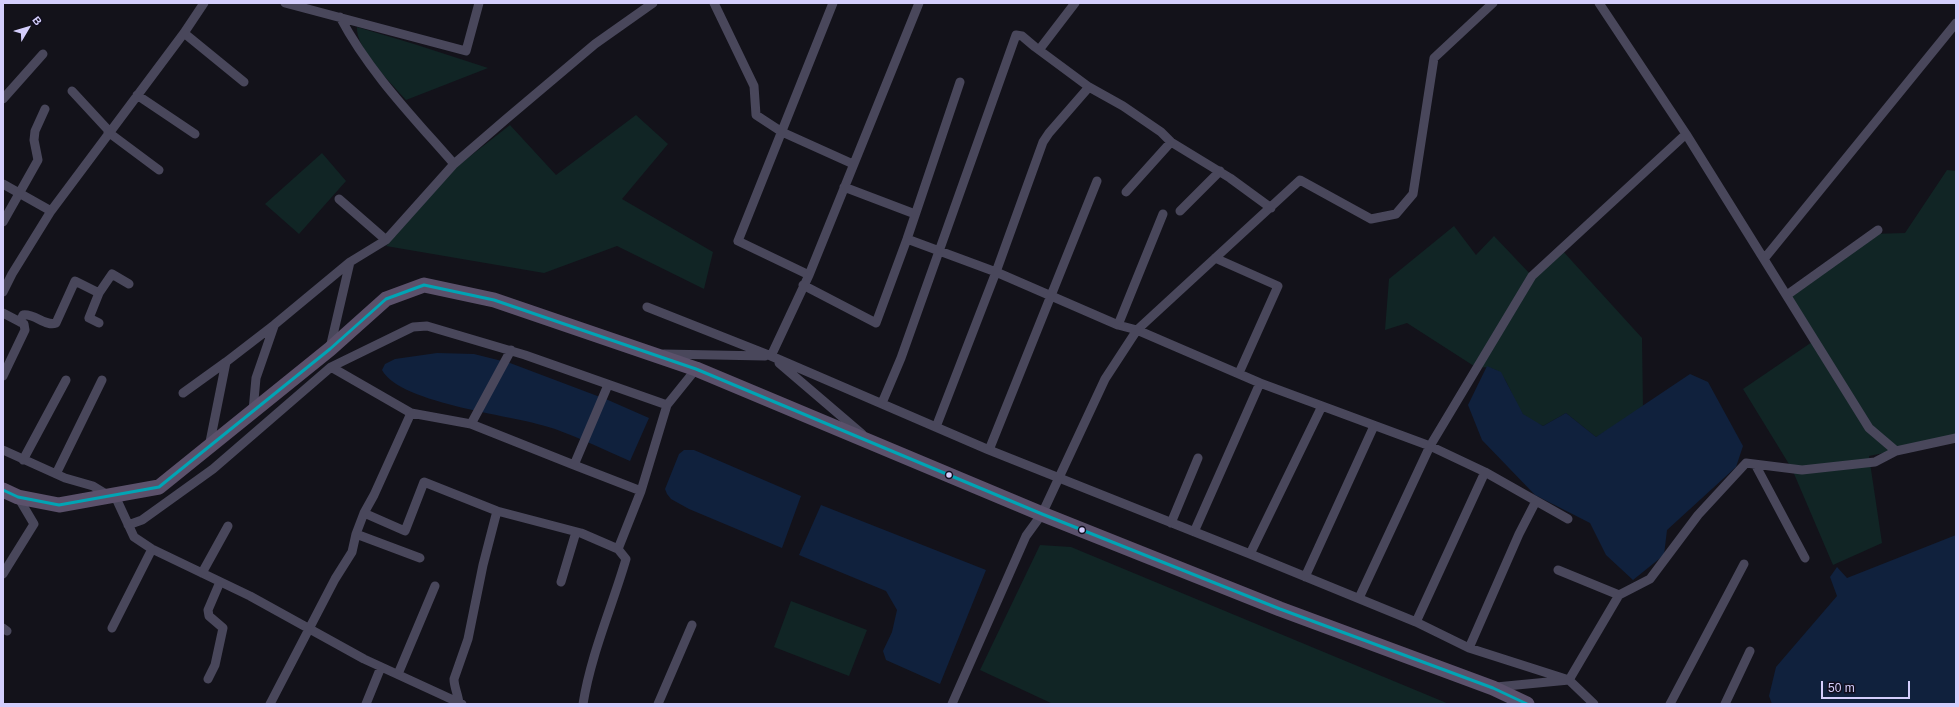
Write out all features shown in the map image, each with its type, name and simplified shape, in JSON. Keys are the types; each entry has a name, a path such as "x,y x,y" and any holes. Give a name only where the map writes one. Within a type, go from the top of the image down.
{"main road":[{"path":"3,490 18,497 59,505 113,497 160,487 330,349 386,298 424,284 494,300 696,369 1042,514 1280,609 1493,688 1527,704"}],"street":[{"path":"3,292 12,274 51,211 184,33 204,3"},
{"path":"285,3 296,4 466,50 479,3"},
{"path":"183,393 274,325 350,262 386,240 454,164 595,44 653,3"},
{"path":"714,3 754,86 756,116 782,132 853,164"},
{"path":"809,275 738,240 833,3"},
{"path":"772,356 803,285 809,275 919,3"},
{"path":"1039,50 1075,3"},
{"path":"952,704 1026,536 1042,514 1105,379 1137,330 1300,180 1371,219 1396,214 1413,194 1434,58 1493,3"},
{"path":"1599,3 1686,134 1869,428 1896,451"},
{"path":"340,17 366,60 454,164"},
{"path":"1764,259 1956,23"},
{"path":"184,33 244,82"},
{"path":"882,403 901,358 940,251 1014,36 1022,36 1089,87 1123,106 1161,132 1171,142 1220,171 1271,208"},
{"path":"3,99 43,54"},
{"path":"803,285 876,323 907,239 960,82"},
{"path":"936,428 996,272 1043,142 1089,87"},
{"path":"72,91 109,132 159,170"},
{"path":"137,95 195,134"},
{"path":"3,222 38,160 34,140 35,131 45,110"},
{"path":"1359,598 1430,446 1532,276 1686,134"},
{"path":"1126,192 1171,142"},
{"path":"1180,211 1220,171"},
{"path":"989,450 1050,294 1097,181"},
{"path":"3,184 51,211"},
{"path":"844,186 915,214"},
{"path":"339,199 386,240"},
{"path":"1118,324 1163,214"},
{"path":"1787,295 1878,230"},
{"path":"907,239 1050,294 1260,383 1430,446 1485,472 1568,519"},
{"path":"1215,258 1278,286 1239,373"},
{"path":"330,349 350,262"},
{"path":"99,323 89,318 99,294 112,274 129,284"},
{"path":"20,322 23,315 29,314 50,324 56,323 74,281 99,294"},
{"path":"647,307 772,356 989,450 1060,477 1359,598 1416,622 1469,648 1569,680 1594,704"},
{"path":"3,313 24,324 25,330 3,376"},
{"path":"253,411 256,378 274,325"},
{"path":"128,525 142,520 213,469 331,367 413,327 426,326 511,350 667,405"},
{"path":"471,424 511,350"},
{"path":"650,354 772,356 872,443"},
{"path":"209,446 226,362"},
{"path":"331,367 411,413 471,424 641,490"},
{"path":"618,549 641,490 667,405 696,369"},
{"path":"23,460 66,380"},
{"path":"56,474 102,380"},
{"path":"1194,532 1260,383"},
{"path":"574,465 608,385"},
{"path":"1250,554 1322,406"},
{"path":"270,704 335,579 352,552 356,534 364,512 374,495 411,413"},
{"path":"1305,577 1374,426"},
{"path":"1569,680 1619,595 1650,579 1698,515 1746,463 1756,466 1802,470 1875,462 1896,451 1956,438"},
{"path":"5,452 56,474 93,486 113,497 134,537 152,549 250,596 308,630 381,667 461,703"},
{"path":"1171,523 1198,458"},
{"path":"1756,466 1805,558"},
{"path":"1416,622 1485,472"},
{"path":"364,512 405,530 424,482 497,511 576,532 618,549 626,559 614,601 601,632 583,704"},
{"path":"3,574 34,524 18,497"},
{"path":"1469,648 1519,534 1536,501"},
{"path":"461,703 454,684 454,679 468,640 483,565 497,511"},
{"path":"202,573 228,526"},
{"path":"562,582 576,532"},
{"path":"356,534 420,558"},
{"path":"112,628 152,549"},
{"path":"1670,704 1744,564"},
{"path":"1558,570 1619,595"},
{"path":"208,679 215,665 223,628 209,616 208,610 220,582"},
{"path":"398,674 435,586"},
{"path":"658,704 692,624"},
{"path":"1725,704 1750,651"},
{"path":"366,704 381,667"},
{"path":"1493,688 1569,680"}],"green space":[{"path":"357,27 488,68 406,100 368,55 358,36"},
{"path":"636,115 668,144 622,199 713,252 704,289 617,246 544,273 386,246 455,168 510,125 556,175"},
{"path":"322,153 346,181 299,234 265,204"},
{"path":"1947,170 1956,171 1956,438 1869,456 1882,543 1833,565 1792,469 1743,389 1815,340 1787,295 1872,234 1905,233"},
{"path":"1454,226 1476,255 1494,236 1532,276 1561,249 1642,338 1643,410 1596,437 1566,413 1543,426 1532,421 1522,413 1506,381 1495,370 1487,367 1477,368 1407,323 1385,330 1389,279"},
{"path":"1040,545 1071,547 1449,704 1053,704 980,670"},
{"path":"791,601 867,630 849,676 774,647"}],"water":[{"path":"437,353 474,354 510,363 608,400 649,418 630,461 555,429 461,407 412,392 393,382 382,370 385,364 395,359"},
{"path":"1487,366 1501,372 1523,414 1543,426 1566,413 1596,437 1690,374 1708,382 1743,446 1736,467 1667,530 1664,555 1633,580 1606,555 1590,523 1535,495 1482,440 1468,405"},
{"path":"684,450 694,450 801,496 782,548 689,509 671,499 665,489 679,454"},
{"path":"821,505 986,570 940,684 886,660 883,651 892,632 897,610 886,591 799,555"},
{"path":"1956,535 1956,704 1772,704 1769,696 1776,667 1837,596 1830,577 1837,567 1847,578"}],"transit line":[{"path":"3,490 18,497 59,505 159,487 330,349 386,299 424,285 494,300 696,369 1042,514 1280,609 1493,688 1527,704"}]}
